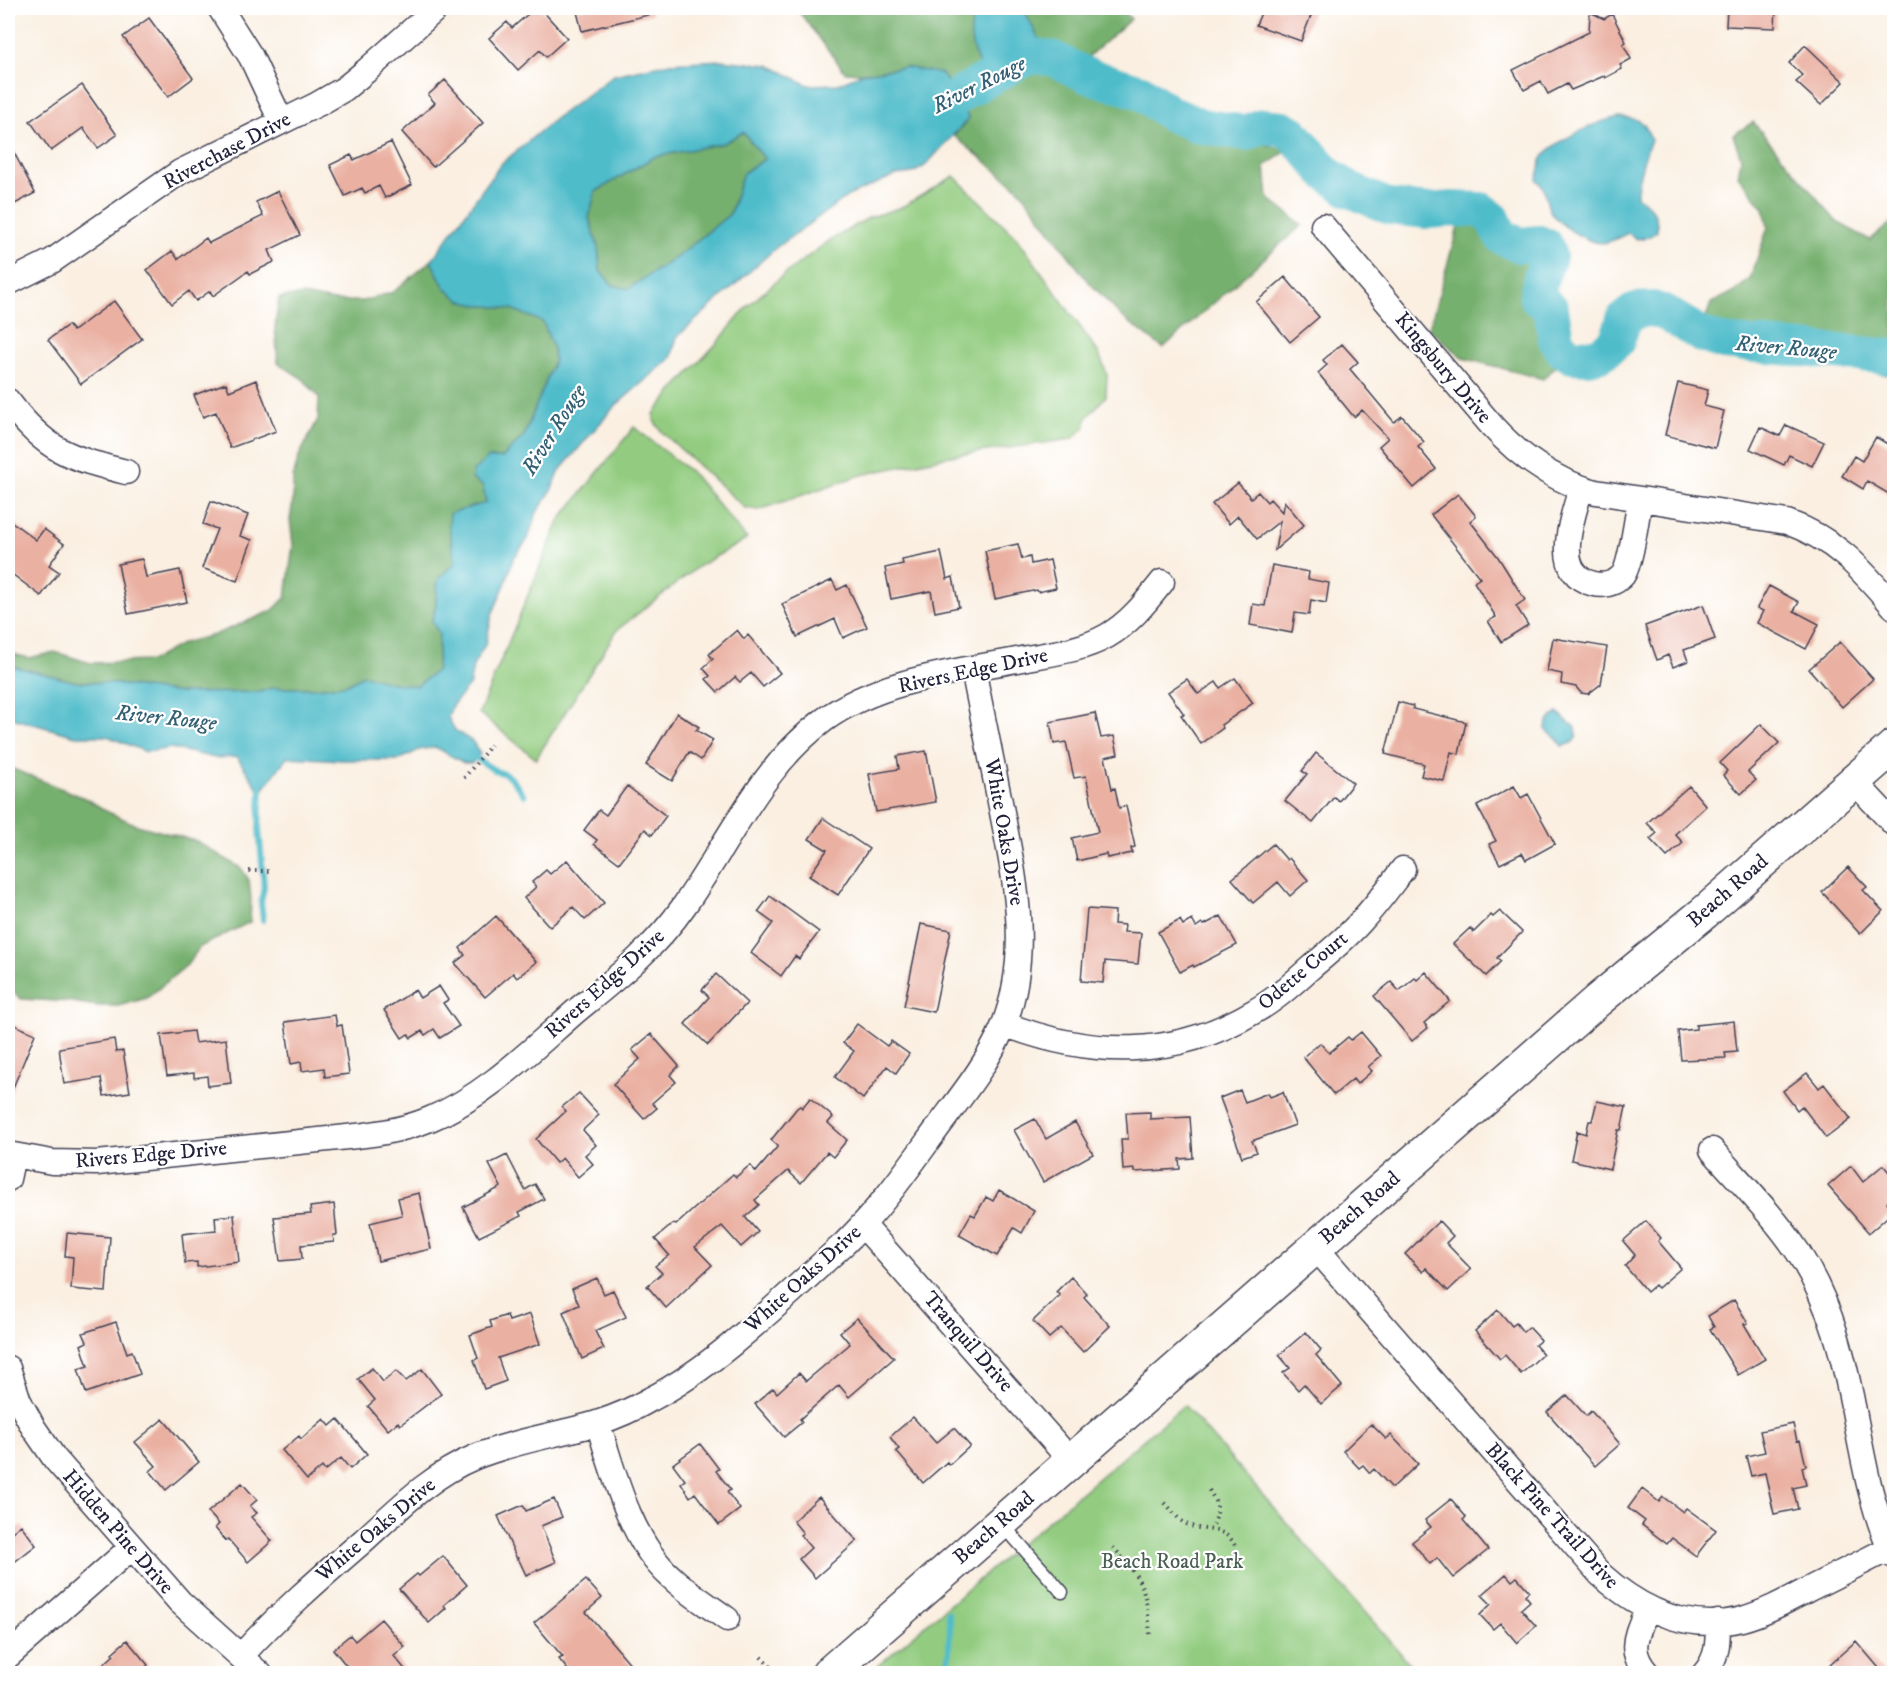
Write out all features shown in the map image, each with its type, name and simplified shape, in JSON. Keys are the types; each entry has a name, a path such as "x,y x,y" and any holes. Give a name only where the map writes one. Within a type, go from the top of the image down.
{"street":[{"path":"220,8 250,57 281,121"},
{"name":"Riverchase Drive","path":"8,283 52,261 180,172 318,104 344,88 437,8"},
{"name":"Kingsbury Drive","path":"1323,226 1503,439 1515,451 1539,468 1581,488 1613,496 1787,522 1806,528 1823,537 1854,562 1894,607"},
{"path":"8,401 27,426 54,448 80,460 126,472"},
{"path":"1581,488 1572,519 1567,556 1569,566 1588,582 1601,585 1613,583 1624,574 1640,500"},
{"name":"Rivers Edge Drive","path":"10,1155 52,1162 97,1163 366,1135 413,1125 451,1109 513,1066 656,942 687,903 766,777 793,747 824,720 848,705 891,688 934,676 1072,650 1096,642 1124,625 1142,608 1162,582"},
{"name":"White Oaks Drive","path":"241,1656 294,1600 419,1491 445,1473 472,1458 496,1449 598,1423 652,1399 702,1367 773,1307 863,1225 896,1185 984,1062 1004,1024 1017,967 1020,941 1019,914 1013,867 974,669"},
{"name":"Beach Road","path":"828,1674 1000,1521 1598,1000 1705,912 1894,746"},
{"path":"1854,781 1894,824"},
{"name":"Odette Court","path":"1004,1024 1057,1041 1115,1050 1176,1043 1211,1033 1255,1012 1295,981 1364,919 1403,869"},
{"path":"1712,1150 1798,1252 1821,1295 1839,1345 1878,1515 1892,1552"},
{"path":"8,1179 10,1155"},
{"name":"Tranquil Drive","path":"863,1225 1071,1461"},
{"name":"Black Pine Trail Drive","path":"1315,1247 1600,1574 1619,1591 1647,1609 1676,1619 1718,1622 1741,1619 1765,1611 1892,1552"},
{"name":"Hidden Pine Drive","path":"8,1368 19,1401 44,1444 131,1548 180,1602 260,1674"},
{"path":"598,1423 619,1490 647,1548 670,1577 727,1619"},
{"path":"8,1656 131,1548"},
{"path":"1647,1609 1636,1632 1635,1650 1638,1662 1648,1674"},
{"path":"1704,1674 1714,1661 1717,1652 1718,1622"}],"lane":[{"path":"1000,1521 1062,1592"}],"path":[{"path":"464,778 491,745"},
{"path":"249,871 270,871"},
{"path":"1209,1490 1218,1506 1218,1513 1212,1528"},
{"path":"1166,1503 1183,1523 1212,1528 1233,1540 1236,1548"},
{"path":"1113,1547 1138,1577 1143,1587 1147,1598 1150,1634"},
{"path":"761,1657 773,1669"}],"green space":[{"path":"796,8 1121,8 1131,19 1089,56 1105,88 1142,102 1170,127 1202,143 1245,139 1288,150 1265,166 1268,198 1302,225 1163,348 1121,316 1086,279 1019,189 954,136 969,118 906,67 863,73 845,72"},
{"path":"1753,122 1837,222 1870,240 1894,220 1894,376 1878,373 1864,365 1849,368 1755,353 1705,352 1678,332 1704,323 1711,303 1734,292 1750,279 1768,227 1764,208 1738,176 1741,158 1733,135"},
{"path":"743,132 765,159 743,173 730,214 677,257 628,289 613,285 600,271 598,247 589,218 595,192 654,157 724,143"},
{"path":"954,176 1018,239 1098,352 1107,374 1106,396 1086,419 1085,427 1072,439 950,456 861,475 759,510 745,508 662,432 654,421 654,414 748,306 782,276 829,241 868,218 902,207"},
{"path":"1460,220 1473,225 1488,238 1514,254 1531,261 1535,269 1526,290 1564,359 1543,379 1463,358 1429,329"},
{"path":"431,261 445,288 472,304 512,309 543,322 553,348 554,361 524,436 502,458 488,458 483,486 486,504 473,506 449,525 455,563 438,579 432,621 439,634 437,670 417,686 392,683 364,675 345,685 315,688 272,688 260,692 180,693 110,683 76,682 8,665 8,653 29,658 55,652 91,663 151,661 183,643 214,635 272,611 286,597 293,545 290,520 293,477 299,456 318,419 319,397 303,379 278,363 275,327 279,298 303,295 334,301 363,301 393,292"},
{"path":"634,427 692,473 747,539 699,566 617,630 536,759 479,713 559,521"},
{"path":"8,767 87,799 108,812 137,825 196,841 241,868 249,880 250,922 200,947 187,965 147,998 118,1006 21,999 8,989"},
{"name":"Beach Road Park","path":"1184,1405 1418,1673 868,1674"}],"water":[{"path":"978,8 1023,8 1039,39 1045,45 1045,66 1033,69 1016,81 995,87 982,69 973,50 971,29"},
{"path":"721,60 769,65 808,85 838,84 863,73 906,67 942,74 969,118 925,166 913,173 896,175 848,196 777,247 677,337 671,358 614,407 561,469 550,493 536,514 528,539 513,559 492,615 486,643 473,666 470,684 452,706 448,717 455,730 473,742 480,754 472,763 464,763 435,747 419,750 399,760 287,757 261,793 237,757 215,758 171,748 146,752 107,736 76,736 8,717 8,665 76,682 110,683 180,693 260,692 272,688 315,688 345,685 364,675 392,683 417,686 437,670 439,634 432,621 438,579 455,563 449,525 450,513 486,503 483,486 472,479 474,470 488,458 502,458 524,436 554,361 553,348 543,322 512,309 472,304 460,300 445,288 431,261 501,164 556,118 614,75 670,63","holes":["743,132 765,159 743,173 730,214 677,257 628,289 613,285 600,271 598,247 589,218 595,192 654,157 724,143"]},
{"path":"1619,117 1640,121 1651,140 1644,159 1637,196 1653,210 1657,231 1649,237 1637,239 1628,233 1602,243 1588,240 1558,220 1549,209 1544,190 1537,180 1543,157 1557,144 1590,127"},
{"path":"1558,713 1575,726 1577,734 1575,740 1570,744 1562,746 1557,738 1546,730 1549,720"}],"building":[{"path":"535,8 540,8 567,38 546,57 540,50 518,70 489,38 507,22 512,28"},
{"path":"576,8 651,8 652,14 582,31"},
{"path":"1263,8 1314,8 1301,41 1256,25"},
{"path":"1727,8 1776,8 1775,28 1726,26"},
{"path":"1590,12 1604,19 1612,14 1626,42 1623,44 1631,59 1620,65 1622,69 1605,78 1604,76 1571,90 1567,84 1548,94 1541,81 1524,90 1513,70 1589,32"},
{"path":"149,18 193,78 168,97 123,37"},
{"path":"1805,45 1844,82 1821,105 1796,82 1803,76 1789,63"},
{"path":"445,80 483,123 433,167 402,132 435,103 428,95"},
{"path":"82,85 117,135 98,148 83,128 51,151 30,121"},
{"path":"8,141 35,193 15,204 8,189"},
{"path":"391,142 412,185 385,198 379,186 365,193 362,188 345,196 330,165 351,155 354,160"},
{"path":"278,191 300,235 269,250 274,262 250,274 248,271 213,296 210,291 196,301 189,291 172,304 147,270 172,251 178,259 206,238 209,243 263,216 256,202"},
{"path":"1285,277 1319,317 1290,342 1256,302"},
{"path":"114,301 142,339 81,384 48,340 68,325 73,331"},
{"path":"1342,344 1358,362 1350,369 1394,422 1402,416 1424,442 1418,447 1436,469 1414,488 1379,446 1388,438 1362,410 1354,417 1318,373 1327,365 1323,360"},
{"path":"256,380 276,431 230,448 216,412 203,417 194,395 226,383 229,391"},
{"path":"1678,383 1708,390 1704,406 1724,411 1715,448 1665,435"},
{"path":"1786,425 1824,442 1812,466 1789,455 1784,465 1750,449 1760,427 1780,436"},
{"path":"1876,437 1894,448 1894,497 1867,481 1863,489 1842,476 1854,456 1862,461"},
{"path":"1238,483 1251,498 1258,492 1267,502 1270,499 1282,512 1284,501 1304,525 1275,550 1280,521 1257,539 1238,516 1229,524 1212,504"},
{"path":"1458,494 1476,516 1470,521 1498,557 1525,600 1516,606 1528,625 1501,642 1488,621 1496,617 1474,582 1480,578 1431,515"},
{"path":"211,501 248,515 240,536 252,540 237,581 202,568 217,529 203,524"},
{"path":"8,519 36,540 44,529 64,544 49,565 59,572 41,596 8,571"},
{"path":"1018,544 1022,559 1030,557 1031,564 1050,560 1056,588 995,599 985,551"},
{"path":"941,552 947,579 953,577 959,607 935,612 931,591 891,599 885,568 903,564 902,560"},
{"path":"142,559 146,577 180,570 187,602 128,614 118,564"},
{"path":"1272,565 1309,572 1308,579 1329,583 1326,603 1311,600 1309,615 1295,613 1292,633 1250,625 1253,604 1265,606"},
{"path":"832,580 837,590 847,585 867,627 843,638 835,619 797,637 782,604"},
{"path":"1769,586 1799,602 1794,611 1819,624 1806,649 1757,623 1763,611 1757,608"},
{"path":"1703,605 1715,639 1684,650 1688,661 1673,667 1668,655 1657,660 1645,626"},
{"path":"737,630 744,639 748,635 780,673 763,687 751,673 740,682 735,677 718,692 706,679 710,676 703,668 713,659 709,654"},
{"path":"1553,638 1607,647 1601,684 1588,694 1581,693 1576,687 1561,684 1562,674 1547,671"},
{"path":"1840,642 1873,679 1842,707 1809,669"},
{"path":"1235,678 1253,703 1221,725 1223,728 1201,744 1168,692 1187,679 1198,694 1216,682 1220,688"},
{"path":"1398,702 1413,706 1413,709 1466,722 1459,754 1451,752 1444,781 1421,776 1424,764 1385,754"},
{"path":"677,713 699,727 696,730 713,740 701,760 689,752 672,781 646,765"},
{"path":"1095,713 1101,738 1114,736 1118,754 1105,757 1119,808 1126,806 1135,847 1131,848 1132,853 1107,858 1106,854 1077,861 1072,838 1098,832 1086,776 1074,778 1066,742 1054,744 1050,722"},
{"path":"1761,724 1779,743 1748,772 1756,780 1741,794 1723,775 1727,771 1720,763"},
{"path":"926,751 936,802 876,812 869,774 899,769 897,756"},
{"path":"1316,753 1353,783 1339,801 1334,797 1313,823 1285,801 1307,774 1302,771"},
{"path":"627,786 666,816 652,835 645,829 619,863 594,844 597,840 584,830 599,810 606,815"},
{"path":"1514,786 1521,798 1528,794 1555,844 1526,860 1522,853 1500,864 1489,844 1496,841 1477,806"},
{"path":"1689,786 1706,806 1675,834 1683,843 1667,857 1650,839 1657,833 1647,823"},
{"path":"823,818 869,849 838,895 809,876 827,850 809,839"},
{"path":"1273,844 1308,880 1290,896 1278,882 1253,903 1232,879"},
{"path":"567,860 604,903 585,920 573,907 550,927 524,898 536,887 532,882 546,870 550,874"},
{"path":"1848,867 1867,887 1863,890 1883,911 1860,934 1822,892"},
{"path":"770,896 819,932 799,959 795,956 781,976 751,953 773,923 758,912"},
{"path":"1087,909 1115,911 1114,924 1125,925 1124,932 1141,933 1138,964 1105,961 1103,983 1081,981"},
{"path":"1500,911 1522,932 1497,958 1501,961 1486,976 1453,944 1470,928 1474,932 1491,915 1493,917"},
{"path":"496,916 536,962 517,978 513,973 485,997 455,963 465,955 460,948"},
{"path":"1221,916 1237,945 1180,972 1158,932 1180,920 1183,925 1192,920 1196,927"},
{"path":"921,924 951,930 934,1012 904,1006"},
{"path":"1426,972 1450,1001 1424,1023 1428,1028 1412,1041 1374,996 1391,982 1399,991"},
{"path":"716,974 747,1003 708,1045 685,1024 709,997 702,990"},
{"path":"439,986 448,1000 443,1003 459,1026 440,1038 434,1029 425,1035 422,1031 411,1038 408,1034 402,1038 384,1010 415,990 420,998"},
{"path":"335,1015 337,1026 342,1025 349,1074 325,1077 324,1068 302,1071 301,1062 291,1064 285,1022"},
{"path":"1734,1021 1737,1052 1725,1053 1726,1058 1681,1060 1678,1031 1696,1029 1696,1025"},
{"path":"8,1022 35,1034 8,1100"},
{"path":"857,1024 887,1046 891,1041 909,1054 896,1073 887,1066 863,1099 835,1077 854,1051 843,1043"},
{"path":"193,1031 195,1043 226,1039 231,1083 208,1086 207,1076 194,1078 194,1073 167,1076 161,1035"},
{"path":"1361,1032 1381,1056 1368,1067 1372,1071 1357,1084 1353,1079 1334,1095 1303,1057 1320,1043 1329,1053 1348,1037 1351,1040"},
{"path":"651,1034 679,1066 670,1075 676,1082 652,1103 657,1108 644,1119 613,1084 640,1059 632,1050"},
{"path":"114,1039 116,1052 123,1051 130,1092 104,1096 101,1078 64,1084 59,1048"},
{"path":"1807,1073 1819,1088 1824,1084 1851,1119 1826,1138 1802,1106 1797,1110 1783,1091"},
{"path":"1240,1090 1245,1102 1268,1093 1270,1097 1283,1092 1295,1125 1252,1141 1257,1152 1242,1157 1220,1098"},
{"path":"579,1093 599,1115 583,1130 596,1145 585,1155 593,1164 578,1177 562,1158 556,1163 536,1139 566,1111 562,1107"},
{"path":"810,1098 833,1117 828,1123 847,1140 833,1157 827,1152 801,1183 788,1171 755,1200 759,1205 745,1217 758,1232 741,1247 722,1226 695,1247 712,1265 666,1308 647,1286 662,1273 655,1266 669,1255 655,1239 674,1223 676,1225 733,1174 736,1177 750,1165 756,1172 778,1146 771,1140 797,1108 800,1106 802,1108"},
{"path":"1597,1101 1626,1107 1621,1130 1618,1130 1610,1169 1571,1160 1577,1131 1586,1134"},
{"path":"1150,1112 1150,1119 1190,1117 1193,1158 1179,1159 1180,1169 1135,1172 1135,1169 1123,1170 1121,1139 1128,1139 1126,1113"},
{"path":"1035,1119 1046,1139 1075,1122 1093,1154 1043,1182 1014,1130"},
{"path":"507,1155 525,1190 535,1184 544,1199 519,1212 521,1216 479,1237 463,1207 501,1187 489,1164"},
{"path":"1883,1165 1894,1178 1894,1196 1887,1202 1894,1211 1869,1233 1828,1186 1851,1166 1863,1182"},
{"path":"999,1190 1034,1211 1022,1233 1014,1228 997,1256 959,1235 971,1214 975,1216 986,1197 993,1201"},
{"path":"419,1193 431,1249 378,1261 370,1223 402,1215 398,1198"},
{"path":"334,1204 337,1235 333,1235 334,1242 301,1245 302,1259 280,1261 274,1217 311,1214 310,1207"},
{"path":"234,1215 239,1262 197,1267 197,1262 185,1263 182,1234 216,1230 215,1217"},
{"path":"1439,1221 1453,1236 1446,1243 1471,1269 1448,1291 1426,1268 1423,1272 1405,1254"},
{"path":"1646,1221 1661,1238 1658,1241 1681,1268 1658,1288 1655,1285 1647,1292 1625,1266 1635,1255 1623,1241"},
{"path":"67,1233 110,1237 106,1292 71,1289 73,1257 65,1256"},
{"path":"1071,1277 1087,1294 1084,1297 1110,1326 1083,1352 1061,1328 1049,1338 1033,1321 1060,1295 1056,1292"},
{"path":"597,1278 604,1294 613,1290 626,1317 595,1331 604,1349 582,1359 563,1312 579,1305 572,1289"},
{"path":"1734,1300 1748,1323 1744,1324 1765,1359 1738,1375 1710,1329 1714,1327 1708,1316"},
{"path":"1498,1310 1512,1326 1516,1323 1523,1332 1529,1327 1541,1340 1535,1345 1543,1354 1521,1374 1505,1355 1500,1359 1475,1331"},
{"path":"530,1314 540,1344 498,1358 506,1381 484,1389 474,1360 478,1358 470,1335 492,1327 490,1321 507,1315 509,1321"},
{"path":"857,1318 894,1358 849,1397 839,1385 800,1419 802,1422 784,1437 755,1404 773,1388 777,1393 799,1373 806,1381 850,1344 840,1332"},
{"path":"116,1322 127,1353 132,1351 140,1374 86,1393 78,1369 88,1366 81,1345 87,1342 83,1333"},
{"path":"1306,1332 1321,1350 1316,1355 1342,1386 1321,1404 1304,1384 1298,1390 1283,1373 1290,1368 1279,1355"},
{"path":"372,1368 383,1382 396,1371 406,1381 422,1369 441,1394 400,1425 398,1422 388,1430 368,1406 375,1400 358,1379"},
{"path":"1567,1395 1586,1416 1591,1411 1620,1444 1595,1466 1547,1412"},
{"path":"913,1417 936,1443 954,1428 970,1446 949,1465 947,1462 923,1483 896,1451 899,1449 890,1437"},
{"path":"163,1419 199,1462 166,1490 150,1471 156,1466 135,1442"},
{"path":"324,1419 330,1426 338,1419 367,1454 350,1469 341,1458 325,1471 322,1467 307,1480 282,1450 299,1436 301,1439"},
{"path":"1371,1424 1386,1439 1391,1435 1418,1464 1392,1488 1374,1469 1370,1473 1363,1465 1359,1468 1343,1451"},
{"path":"1793,1424 1797,1441 1800,1440 1806,1466 1802,1467 1806,1485 1793,1488 1798,1509 1774,1514 1765,1473 1751,1476 1746,1456 1765,1452 1760,1431"},
{"path":"700,1444 719,1469 716,1471 731,1490 727,1492 740,1509 719,1525 695,1493 690,1497 681,1483 685,1480 673,1464"},
{"path":"242,1483 257,1500 250,1506 257,1513 251,1517 272,1541 248,1562 215,1528 219,1524 208,1512"},
{"path":"1642,1489 1659,1502 1663,1497 1683,1512 1686,1508 1716,1530 1696,1556 1672,1538 1667,1544 1642,1525 1645,1521 1628,1508"},
{"path":"819,1497 857,1541 815,1578 799,1559 811,1548 800,1535 803,1533 793,1521"},
{"path":"554,1499 562,1517 541,1526 556,1562 526,1575 498,1516 523,1505 526,1511"},
{"path":"1451,1499 1466,1517 1463,1520 1488,1550 1453,1578 1437,1558 1430,1564 1412,1542 1431,1527 1425,1520"},
{"path":"21,1525 36,1545 8,1567 8,1535"},
{"path":"443,1556 467,1585 444,1605 446,1608 429,1623 399,1589"},
{"path":"1506,1574 1512,1581 1517,1577 1529,1591 1525,1595 1530,1601 1521,1609 1536,1626 1517,1643 1500,1623 1493,1629 1480,1615 1491,1604 1482,1595"},
{"path":"586,1580 602,1598 586,1612 639,1674 571,1674 559,1659 563,1657 534,1623"},
{"path":"381,1619 405,1647 394,1656 409,1674 353,1674 333,1649 350,1635 355,1641"},
{"path":"127,1640 148,1665 138,1674 93,1674 114,1655 112,1653"},
{"path":"1856,1641 1884,1674 1839,1674 1830,1664"}],"waterway":[{"name":"River Rouge","path":"912,114 944,107 964,92 1022,60 1036,56 1054,59 1086,75 1141,92 1171,114 1201,126 1246,133 1262,126 1283,128 1292,133 1326,173 1350,190 1390,207 1428,211 1481,210 1493,219 1504,238 1520,245 1539,243 1546,246 1549,257 1541,277 1537,297 1551,309 1556,340 1563,350 1572,356 1588,357 1601,354 1617,341 1624,319 1636,310 1653,309 1667,314 1702,335 1723,342 1894,357"},
{"path":"471,755 511,778 524,795"},
{"path":"261,787 259,829 264,887 261,902 263,920"},
{"path":"948,1613 950,1626 948,1674"}]}
